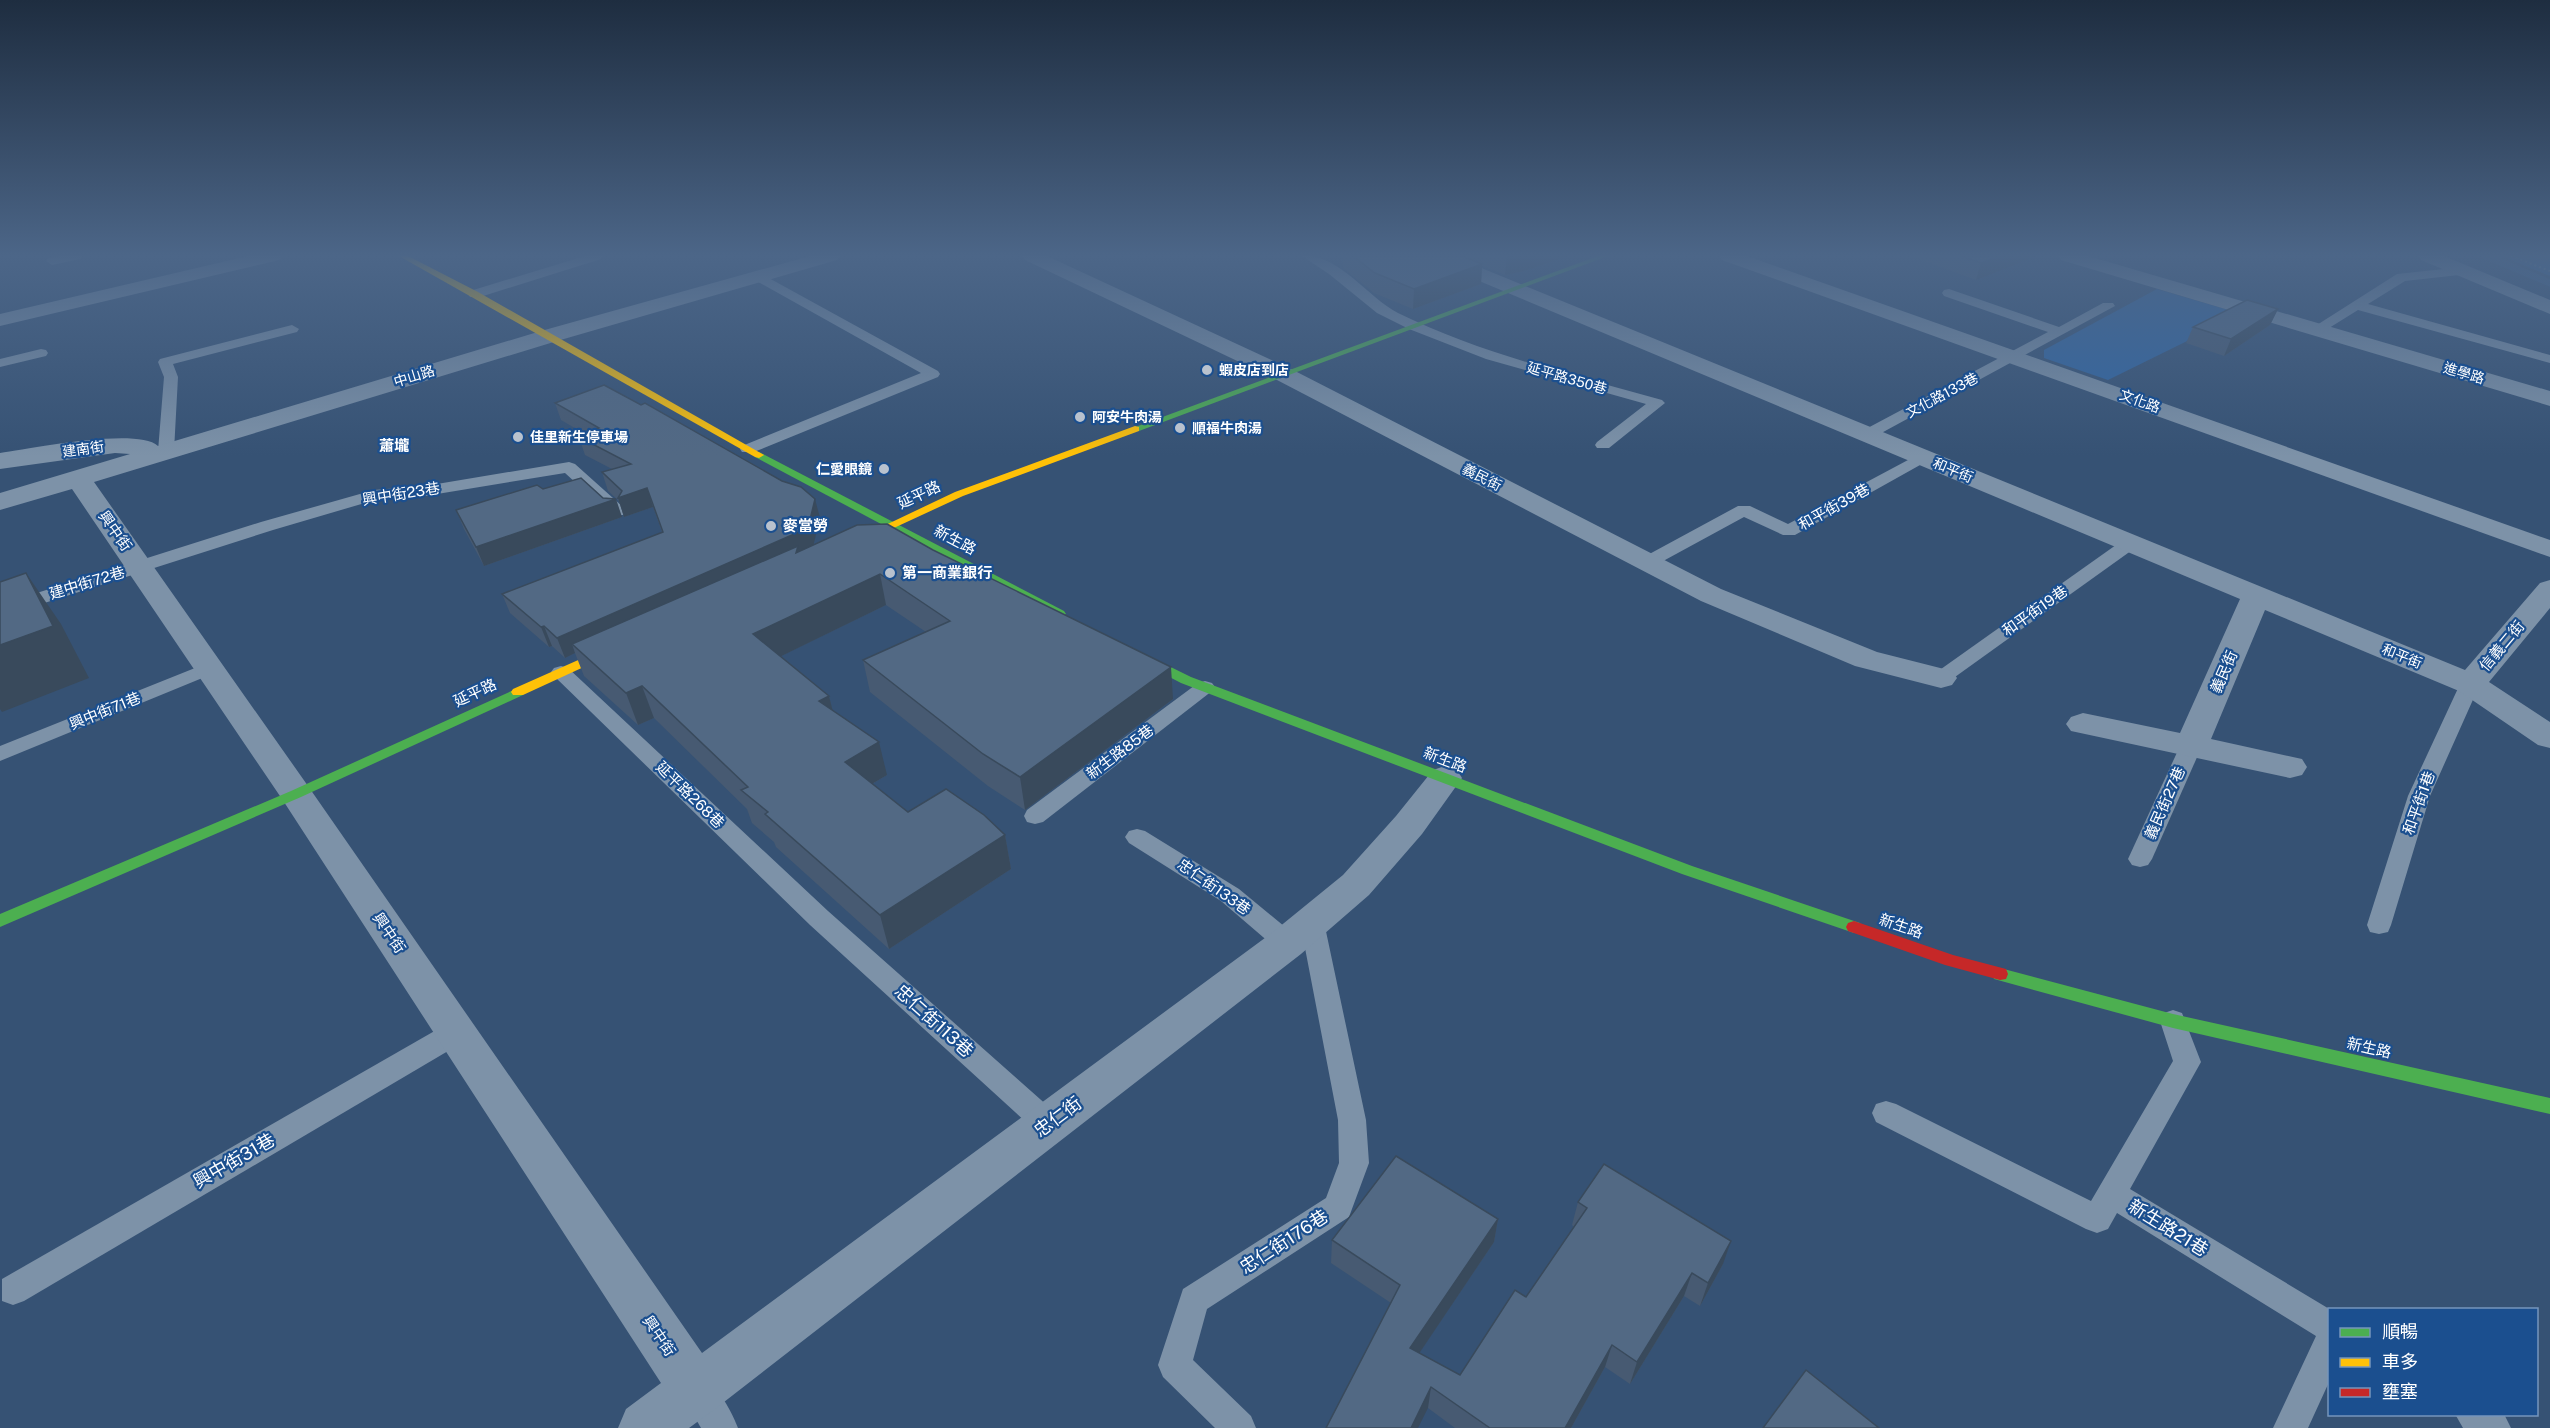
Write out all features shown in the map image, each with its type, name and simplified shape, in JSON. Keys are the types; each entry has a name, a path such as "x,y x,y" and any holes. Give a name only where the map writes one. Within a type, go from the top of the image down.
{"main road":[{"name":"新生路","path":"525,323 748,449 1071,619"},
{"name":"延平路","path":"871,535 959,494 1423,323"},
{"name":"延平路","path":"0,921 296,794 636,639"},
{"name":"新生路","path":"1123,647 1186,680 1687,870 1951,961 2173,1021 2550,1106"}],"street":[{"name":"中山路","path":"0,502 596,323"},
{"name":"義民街","path":"1174,323 1285,375 1712,595 1866,659 1941,678"},
{"name":"和平街","path":"1600,323 2470,684"},
{"name":"文化路","path":"1918,323 2550,549"},
{"name":"進學路","path":"2291,323 2550,399"},
{"name":"建南街","path":"0,461 115,445 166,451"},
{"name":"興中街","path":"78,478 296,794 696,1390"},
{"name":"信義二街","path":"2550,589 2470,684 2550,737"},
{"name":"義民街","path":"2191,746 2256,596"},
{"path":"2083,724 2290,767"},
{"name":"忠仁街","path":"645,1428 1299,933 1356,885 1409,825 1445,778"}],"lane":[{"path":"748,449 933,374 841,323"},
{"path":"1407,323 1414,326"},
{"path":"2033,323 2060,332"},
{"name":"文化路133巷","path":"1868,434 2077,323"},
{"path":"2316,330 2328,323"},
{"path":"2420,323 2550,359"},
{"name":"延平路350巷","path":"1414,326 1491,356 1657,403 1603,446"},
{"path":"166,451 171,377 165,362 292,329"},
{"path":"0,363 41,353"},
{"name":"和平街39巷","path":"1648,562 1744,510 1789,531 1923,458"},
{"name":"興中街23巷","path":"140,567 267,526 374,495 424,491 569,467 617,511"},
{"name":"和平街19巷","path":"1941,678 2129,544"},
{"name":"建中街72巷","path":"0,614 28,602 140,567"},
{"name":"興中街71巷","path":"0,754 210,669"},
{"name":"延平路268巷","path":"561,672 819,918"},
{"name":"和平街1巷","path":"2379,925 2419,796 2470,684"},
{"name":"新生路85巷","path":"1035,816 1205,687"},
{"name":"義民街27巷","path":"2140,859 2191,746"},
{"name":"忠仁街133巷","path":"1137,837 1230,895 1299,933"},
{"name":"忠仁街113巷","path":"819,918 1048,1124"},
{"name":"忠仁街176巷","path":"1239,1428 1175,1365 1194,1300 1338,1207 1354,1163 1352,1120 1299,933"},
{"name":"新生路21巷","path":"2173,1021 2187,1062 2112,1194 2328,1326"},
{"name":"興中街31巷","path":"13,1290 455,1033"},
{"path":"1886,1113 2097,1219 2112,1194"},
{"path":"2290,1428 2328,1346"},
{"path":"696,1390 721,1428"},
{"path":"2475,1416 2494,1428"}],"shaded area":[{"path":"2095,323 2224,323 2108,380 2044,358 2044,350"}],"building":[{"path":"2202,323 2257,323 2231,339 2193,327"},
{"path":"604,385 641,405 645,403 782,481 801,487 815,499 808,528 557,638 502,594 663,532 647,488 618,498 622,491 602,472 631,464 579,437 599,428 555,403"},
{"path":"581,478 603,498 616,499 476,547 456,510 537,485 543,489"},
{"path":"887,524 933,550 1171,667 1020,777 983,754 863,660 950,621 880,574 753,634 829,696 819,701 879,742 845,762 908,812 946,789 984,815 1005,835 880,915 765,814 768,812 741,790 748,787 642,686 626,693 572,644 798,546 796,553 857,525"},
{"path":"26,573 53,626 0,645 0,582"},
{"path":"1396,1156 1498,1219 1410,1348 1460,1375 1515,1290 1526,1297 1587,1208 1578,1202 1604,1164 1731,1241 1708,1283 1692,1273 1637,1362 1612,1345 1565,1428 1490,1428 1431,1387 1411,1428 1326,1428 1400,1285 1332,1240"},
{"path":"1806,1370 1879,1428 1763,1428"}],"traffic: fast":[{"path":"1135,429 1423,323"},
{"path":"759,455 1060,614"},
{"path":"1132,652 1186,680 1687,870 1854,927"},
{"path":"0,921 296,794 518,692"},
{"path":"2000,974 2173,1021 2550,1106"}],"traffic: slow":[{"path":"526,323 759,455"},
{"path":"879,531 959,494 1135,429"},
{"path":"518,692 621,645"}],"traffic: jam":[{"path":"1854,927 1951,961 2000,974"}],"place":[{"name":"蝦皮店到店","path":"1207,370"},
{"name":"阿安牛肉湯","path":"1080,417"},
{"name":"順福牛肉湯","path":"1180,428"},
{"name":"佳里新生停車場","path":"518,437"},
{"name":"仁愛眼鏡","path":"884,469"},
{"name":"麥當勞","path":"771,526"},
{"name":"第一商業銀行","path":"890,573"}],"district":[{"name":"蕭壠","path":"394,446"}]}
